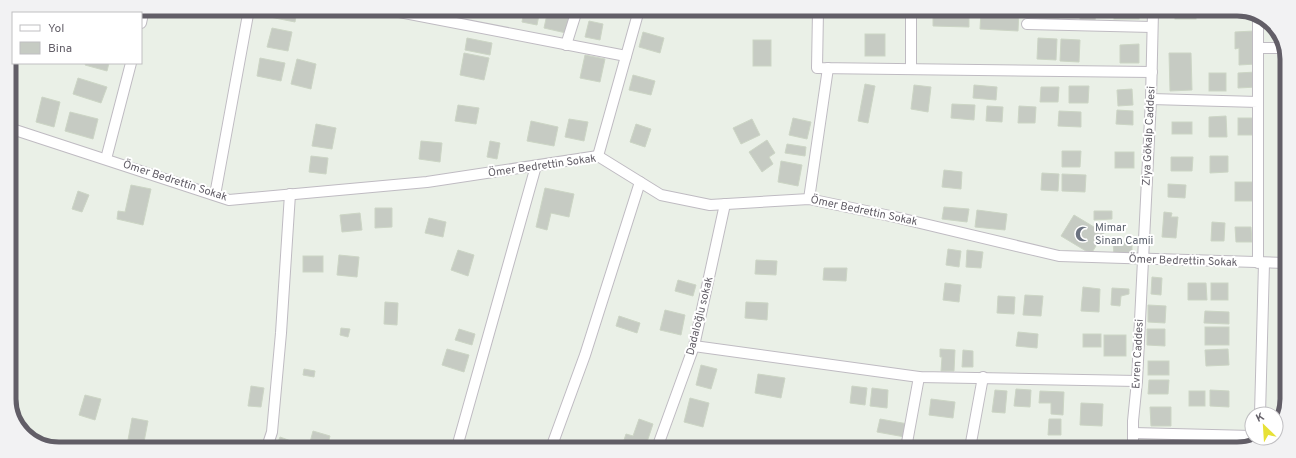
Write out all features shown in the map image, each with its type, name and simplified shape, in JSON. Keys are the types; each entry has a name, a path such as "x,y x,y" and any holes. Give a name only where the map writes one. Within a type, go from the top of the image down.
{"street":[{"path":"215,195 248,16"},
{"path":"419,16 626,56"},
{"path":"566,45 575,16"},
{"path":"598,156 638,16"},
{"path":"818,16 817,68 1152,72"},
{"path":"911,16 911,69"},
{"name":"Ziya Gökalp Caddesi","path":"1143,260 1151,99 1153,16"},
{"path":"1258,21 1261,263 1260,406"},
{"path":"1027,24 1152,27"},
{"path":"1259,48 1279,48"},
{"path":"106,159 131,64"},
{"path":"809,199 828,68"},
{"path":"1151,99 1258,102"},
{"name":"Ömer Bedrettin Sokak","path":"16,130 229,200 427,182 598,156 661,195 710,205 809,199 895,217 1059,256 1280,264"},
{"path":"457,442 536,166"},
{"path":"553,442 585,355 640,182"},
{"path":"269,442 272,432 281,333 290,194"},
{"name":"Dadaloğlu sokak","path":"659,442 694,346 725,204"},
{"name":"Evren Caddesi","path":"1133,442 1143,260"},
{"path":"694,346 920,377 1137,381"},
{"path":"907,442 920,377"},
{"path":"971,442 983,377"},
{"path":"1133,434 1244,436"}],"building":[{"path":"270,16 296,16 295,22"},
{"path":"523,16 539,16 537,25 522,22"},
{"path":"547,16 570,16 566,33 544,28"},
{"path":"933,16 969,16 969,27 933,26"},
{"path":"981,16 1019,16 1018,31 980,29"},
{"path":"1039,16 1059,16 1059,18 1039,18"},
{"path":"1080,16 1096,16 1095,21 1080,21"},
{"path":"1114,16 1139,16 1139,19 1114,19"},
{"path":"1175,16 1196,16 1196,19 1175,19"},
{"path":"589,21 603,24 600,40 585,37"},
{"path":"272,28 292,32 288,51 267,47"},
{"path":"1254,31 1256,64 1239,65 1239,48 1235,49 1235,32"},
{"path":"643,32 664,38 660,53 639,47"},
{"path":"865,34 885,34 885,56 865,56"},
{"path":"467,38 492,43 490,55 465,50"},
{"path":"1038,38 1057,39 1056,60 1037,59"},
{"path":"1061,39 1080,40 1079,62 1060,61"},
{"path":"753,40 771,40 771,66 753,66"},
{"path":"1139,44 1139,63 1120,63 1120,45"},
{"path":"464,53 489,58 484,80 460,75"},
{"path":"1169,53 1191,53 1192,90 1170,91"},
{"path":"585,55 605,59 600,82 580,78"},
{"path":"260,58 285,63 281,81 257,76"},
{"path":"297,59 316,64 311,89 291,84"},
{"path":"86,64 109,64 107,71"},
{"path":"1256,72 1257,87 1238,88 1238,73"},
{"path":"1209,73 1226,73 1226,91 1209,91"},
{"path":"633,75 655,81 651,95 629,90"},
{"path":"78,78 107,87 101,103 73,94"},
{"path":"865,84 875,86 868,123 858,121"},
{"path":"914,85 931,87 928,112 911,109"},
{"path":"974,85 997,87 996,100 973,98"},
{"path":"1069,86 1089,86 1088,103 1069,103"},
{"path":"1041,87 1059,87 1058,102 1040,102"},
{"path":"1132,89 1133,105 1118,106 1117,90"},
{"path":"42,97 60,102 54,127 36,122"},
{"path":"952,104 975,105 974,120 951,118"},
{"path":"458,105 479,108 476,124 455,121"},
{"path":"987,106 1003,107 1002,122 986,121"},
{"path":"1019,106 1036,107 1035,123 1018,123"},
{"path":"1117,110 1133,111 1133,125 1116,124"},
{"path":"1059,111 1081,112 1081,127 1058,126"},
{"path":"70,112 98,119 93,139 65,131"},
{"path":"1226,116 1227,137 1209,137 1209,117"},
{"path":"793,118 811,122 807,139 789,135"},
{"path":"1238,118 1255,118 1255,135 1238,135"},
{"path":"569,119 588,122 584,141 565,137"},
{"path":"752,119 760,135 741,144 733,128"},
{"path":"531,121 558,127 554,146 527,141"},
{"path":"1172,122 1192,122 1192,134 1172,134"},
{"path":"316,124 336,128 332,149 312,146"},
{"path":"636,124 651,129 645,147 630,142"},
{"path":"767,140 775,153 769,157 773,164 762,172 749,152"},
{"path":"421,141 442,143 440,162 419,159"},
{"path":"490,141 500,143 497,159 487,157"},
{"path":"787,144 806,147 805,156 785,153"},
{"path":"1062,151 1081,151 1080,167 1062,167"},
{"path":"1115,152 1134,152 1134,168 1115,168"},
{"path":"311,156 328,158 326,174 309,172"},
{"path":"1210,156 1228,156 1228,172 1210,173"},
{"path":"1171,157 1193,157 1192,171 1171,171"},
{"path":"781,161 802,165 798,186 778,182"},
{"path":"944,170 962,172 961,189 942,187"},
{"path":"1042,173 1059,174 1058,191 1041,190"},
{"path":"1062,174 1086,175 1085,192 1062,191"},
{"path":"1235,182 1253,182 1253,201 1235,201"},
{"path":"1168,184 1186,185 1185,198 1168,197"},
{"path":"131,185 151,189 143,225 117,219 118,211 125,212"},
{"path":"545,188 574,194 569,217 551,213 547,230 536,227"},
{"path":"78,191 89,195 82,212 72,209"},
{"path":"944,207 969,209 967,222 942,219"},
{"path":"375,208 392,208 392,227 375,228"},
{"path":"977,210 1007,214 1005,230 975,227"},
{"path":"1094,211 1112,211 1112,219 1094,220"},
{"path":"1164,212 1172,213 1171,217 1178,217 1176,238 1162,237"},
{"path":"360,213 362,230 342,232 340,215"},
{"name":"Mimar Sinan Camii","path":"1074,215 1104,233 1091,254 1061,236"},
{"path":"429,218 446,222 443,237 425,233"},
{"path":"1212,222 1225,223 1224,241 1211,241"},
{"path":"1235,227 1251,227 1252,242 1236,242"},
{"path":"1113,241 1132,241 1132,256 1114,256"},
{"path":"948,249 961,251 959,267 946,265"},
{"path":"458,250 474,255 468,276 451,270"},
{"path":"967,250 983,252 981,268 966,267"},
{"path":"339,255 359,257 357,277 337,275"},
{"path":"303,256 323,256 323,272 303,272"},
{"path":"756,260 777,261 776,275 755,274"},
{"path":"824,268 847,268 846,281 823,280"},
{"path":"1152,277 1162,278 1161,295 1151,294"},
{"path":"678,280 696,285 693,296 675,291"},
{"path":"945,283 961,285 959,302 943,300"},
{"path":"1188,283 1206,283 1207,300 1188,300"},
{"path":"1211,283 1228,283 1228,300 1211,300"},
{"path":"1083,287 1100,289 1099,312 1081,311"},
{"path":"1112,288 1129,289 1129,294 1121,296 1120,306 1111,305"},
{"path":"1025,295 1043,296 1041,316 1023,315"},
{"path":"998,296 1015,297 1014,314 997,313"},
{"path":"385,302 398,303 397,325 384,324"},
{"path":"746,302 768,303 767,320 745,318"},
{"path":"1148,305 1166,306 1165,323 1148,322"},
{"path":"665,310 685,315 681,335 660,330"},
{"path":"1205,311 1229,312 1229,324 1204,323"},
{"path":"619,316 640,323 637,333 616,326"},
{"path":"1205,327 1229,327 1229,345 1205,345"},
{"path":"341,328 350,329 348,337 340,335"},
{"path":"459,329 475,334 472,345 455,340"},
{"path":"1147,329 1165,329 1165,346 1147,345"},
{"path":"1018,332 1038,334 1037,348 1016,346"},
{"path":"1083,334 1101,334 1101,347 1083,347"},
{"path":"1104,335 1126,335 1126,356 1104,356"},
{"path":"447,349 469,355 464,372 442,365"},
{"path":"940,349 955,350 954,371 941,371 942,357 940,357"},
{"path":"1228,349 1229,365 1206,366 1205,350"},
{"path":"963,350 973,351 973,367 962,367"},
{"path":"1148,361 1169,361 1169,375 1148,375"},
{"path":"701,365 717,369 711,389 696,385"},
{"path":"304,369 315,371 314,377 303,375"},
{"path":"758,374 785,378 781,398 755,393"},
{"path":"1149,380 1169,380 1168,394 1148,394"},
{"path":"251,386 264,388 261,407 248,406"},
{"path":"852,386 867,388 865,405 850,403"},
{"path":"872,388 888,390 887,408 870,406"},
{"path":"1016,389 1031,390 1030,407 1014,406"},
{"path":"995,390 1007,391 1005,413 992,412"},
{"path":"1210,390 1229,391 1229,407 1210,406"},
{"path":"1040,391 1064,392 1063,415 1051,414 1051,403 1039,403"},
{"path":"1189,391 1205,391 1205,406 1189,406"},
{"path":"85,395 101,399 95,420 79,415"},
{"path":"690,398 709,403 703,427 684,422"},
{"path":"931,399 955,402 953,418 929,415"},
{"path":"1081,403 1103,404 1102,426 1080,425"},
{"path":"1150,407 1171,407 1171,426 1151,426"},
{"path":"132,418 148,421 144,442 128,440"},
{"path":"639,419 653,424 647,442 623,442 626,434 633,436"},
{"path":"880,419 908,424 905,437 877,432"},
{"path":"1049,419 1061,419 1061,435 1048,435"},
{"path":"313,431 330,436 328,442 310,442"},
{"path":"280,437 294,442 278,442"}],"place":[{"name":"Mimar Sinan Camii","path":"1083,234"}]}
